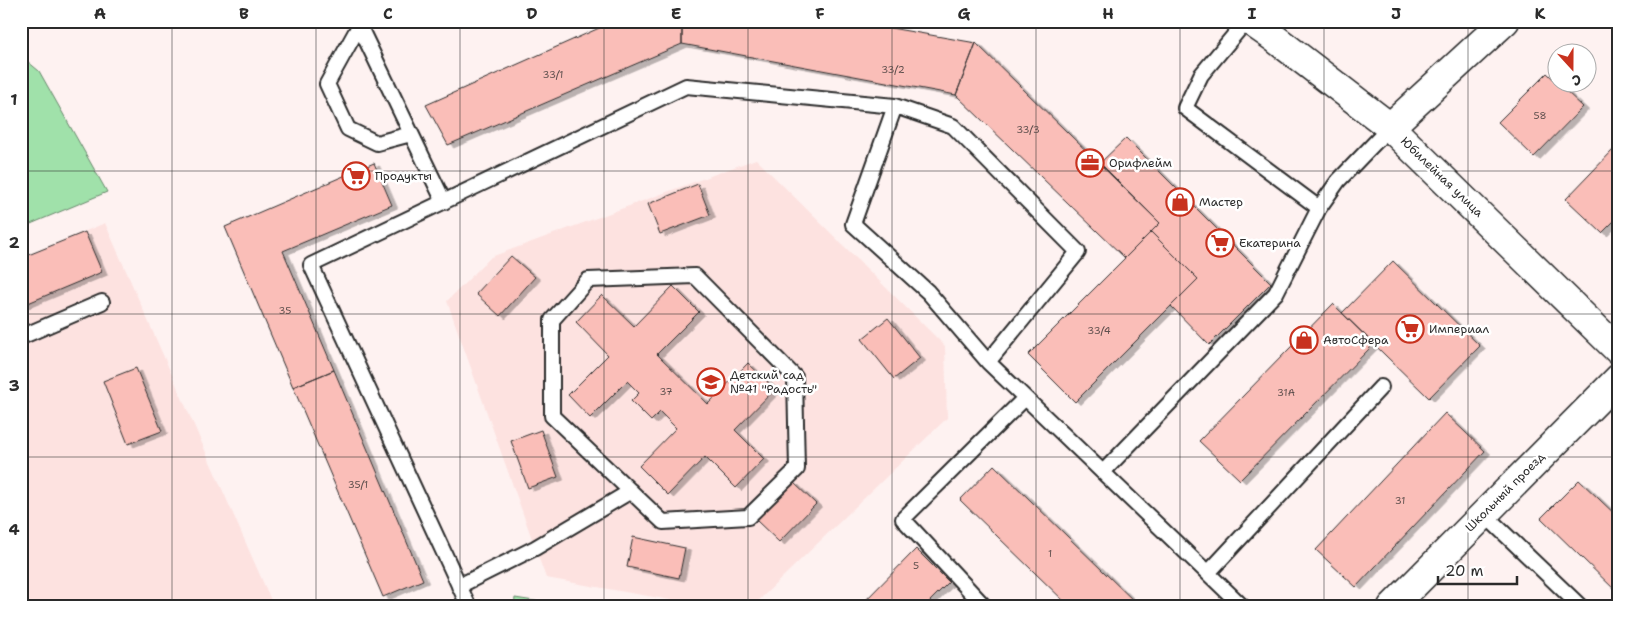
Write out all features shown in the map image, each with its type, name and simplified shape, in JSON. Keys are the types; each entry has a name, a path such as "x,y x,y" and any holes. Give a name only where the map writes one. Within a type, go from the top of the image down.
{"street":[{"name":"Юбилейная улица","path":"1250,21 1278,29 1390,127 1619,351"},
{"path":"1390,127 1505,21"},
{"name":"Школьный проезд","path":"1392,607 1619,378"}],"lane":[{"path":"1246,21 1201,75 1185,108 1319,208"},
{"path":"358,24 327,84 348,128 377,143 411,134"},
{"path":"358,24 444,202"},
{"path":"469,607 311,265 686,86 895,106 953,126 1078,252 988,362"},
{"path":"895,106 853,224 928,292 988,362 1243,607"},
{"path":"1103,472 1276,293 1319,208 1338,181 1390,127"},
{"path":"695,276 795,377 797,469 748,517 663,522 630,491 552,416 552,320 588,280 695,276"},
{"path":"21,337 102,302"},
{"path":"1208,573 1381,387"},
{"path":"982,606 903,519 1025,398"},
{"path":"459,586 535,548 630,491"},
{"path":"1484,514 1581,607"}],"shaded area":[{"name":"Детский сад №41 \"Радость\"","path":"756,159 945,346 947,418 752,607 710,607 546,578 447,301 491,257"},
{"path":"105,223 274,607 21,607 21,258"}],"green space":[{"path":"21,56 39,71 107,192 21,228"},
{"path":"515,598 573,607 514,607"}],"building":[{"path":"615,21 682,21 682,44 448,145 426,105"},
{"path":"682,21 851,21 976,43 956,95 682,44"},
{"path":"976,43 1160,223 1125,258 956,95"},
{"path":"1547,73 1548,92 1567,92 1583,107 1534,157 1498,122"},
{"path":"1126,138 1271,283 1209,345 1171,306 1198,279 1151,232 1160,223 1100,163"},
{"path":"1614,149 1619,153 1619,216 1602,233 1566,199"},
{"path":"374,163 392,205 283,251 334,370 293,387 225,227"},
{"path":"698,184 710,215 660,234 648,204"},
{"path":"85,232 102,272 21,306 21,258"},
{"path":"1151,232 1198,279 1075,402 1028,355"},
{"path":"511,256 535,277 500,316 476,294"},
{"name":"Империал","path":"1393,261 1480,346 1429,398 1342,313"},
{"path":"673,286 699,312 657,354 708,404 748,363 775,389 735,430 764,459 736,488 705,457 668,495 639,466 676,428 660,412 651,421 631,401 639,393 627,381 590,418 568,395 608,355 576,322 602,295 634,326"},
{"path":"1333,304 1374,344 1240,480 1199,441"},
{"path":"888,318 920,358 894,379 862,339"},
{"path":"136,368 162,431 128,444 103,381"},
{"path":"334,370 423,580 383,597 293,387"},
{"path":"1445,413 1485,451 1356,587 1316,550"},
{"path":"541,430 558,477 528,488 511,441"},
{"path":"994,465 1140,607 1070,607 960,500"},
{"path":"1579,480 1619,518 1619,594 1541,518"},
{"path":"793,482 816,504 779,542 756,520"},
{"path":"633,537 685,548 679,578 627,567"},
{"path":"916,549 949,582 924,607 859,607"}],"place":[{"name":"Орифлейм","path":"1090,163"},
{"name":"Продукты","path":"356,176"},
{"name":"Мастер","path":"1180,202"},
{"name":"Екатерина","path":"1220,243"},
{"name":"Империал","path":"1410,329"},
{"name":"АвтоСфера","path":"1304,340"},
{"name":"Детский сад №41 \"Радость\"","path":"711,382"}]}
